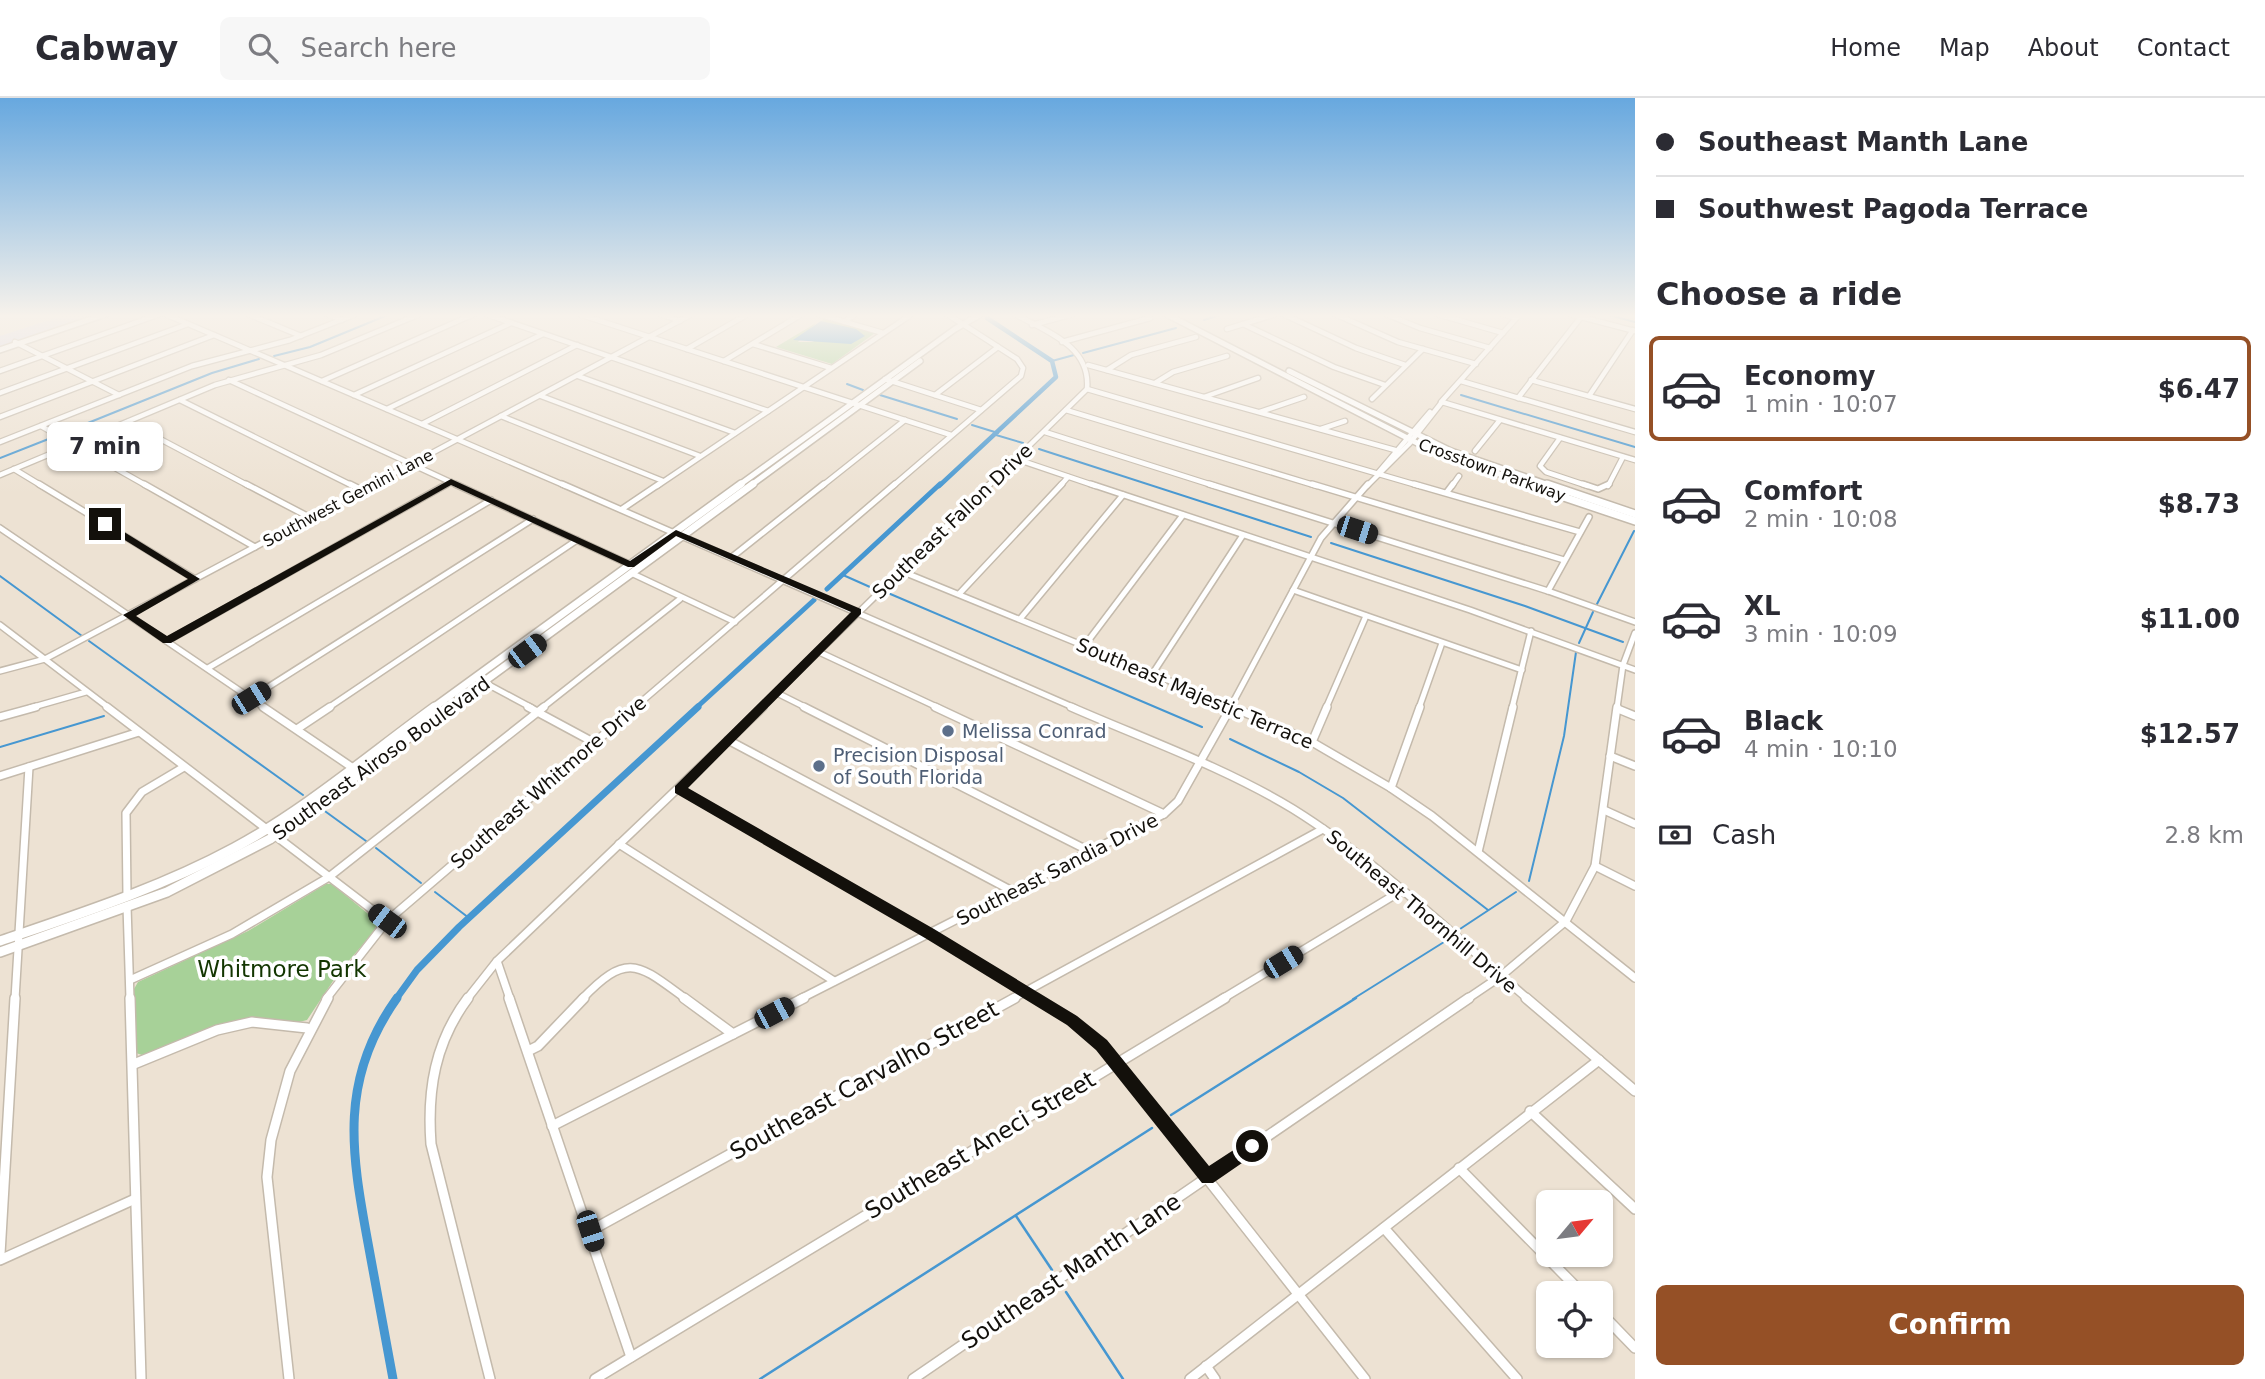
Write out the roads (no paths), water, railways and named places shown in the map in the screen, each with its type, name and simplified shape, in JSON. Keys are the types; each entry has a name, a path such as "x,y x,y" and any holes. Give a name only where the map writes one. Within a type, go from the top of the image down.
{"main road":[{"name":"Southeast Airoso Boulevard","path":"270,834 353,768 391,746 477,678 898,374"},
{"name":"Crosstown Parkway","path":"1285,374 1411,437 1487,471 1635,520"},
{"name":"Crosstown Parkway","path":"1291,374 1411,437 1635,514"},
{"name":"Southeast Airoso Boulevard","path":"0,952 19,940 127,901 270,834 485,682 631,569"},
{"name":"Southeast Airoso Boulevard","path":"0,941 19,940"}],"street":[{"path":"0,393 54,374"},
{"path":"76,374 119,395"},
{"path":"0,416 113,374"},
{"path":"0,442 172,374"},
{"path":"0,475 229,380 253,374"},
{"name":"Southeast Thornhill Drive","path":"305,374 732,556 1253,787 1323,829 1402,891 1635,1091"},
{"path":"322,382 340,374"},
{"path":"354,395 400,374"},
{"path":"387,409 461,374"},
{"path":"422,424 521,374"},
{"name":"Southwest Gemini Lane","path":"0,671 45,659 582,374"},
{"path":"661,374 768,411"},
{"path":"763,374 951,435"},
{"path":"622,509 823,374"},
{"path":"935,395 963,374"},
{"name":"Southeast Whitmore Drive","path":"289,1379 266,1179 271,1136 288,1071 307,1028 347,965 387,921 1021,374"},
{"path":"1089,374 1087,389 1580,532"},
{"path":"1121,374 1395,450"},
{"path":"1155,383 1170,374"},
{"path":"1353,374 1385,385"},
{"path":"1372,399 1396,374"},
{"name":"Southeast Sandia Drive","path":"552,1126 834,981 1093,853 1164,814 1178,801 1201,762 1309,557 1333,523 1468,374"},
{"path":"1518,398 1536,374"},
{"path":"1589,396 1604,374"},
{"path":"578,376 735,433"},
{"path":"1205,397 1258,378"},
{"path":"229,380 577,540 680,599 734,622"},
{"path":"889,380 981,410"},
{"path":"1531,380 1635,409"},
{"path":"1461,382 1635,432"},
{"name":"Southeast Fallon Drive","path":"490,1379 430,1144 428,1092 440,1045 455,1015 497,961 679,789 820,652 857,611 1087,389"},
{"path":"541,396 700,456"},
{"path":"1259,412 1304,397"},
{"path":"180,400 362,490"},
{"path":"1442,402 1635,460"},
{"path":"1066,410 1564,560"},
{"path":"501,416 663,481"},
{"path":"732,556 905,420"},
{"path":"1475,451 1500,420"},
{"path":"1321,429 1345,421"},
{"path":"128,422 311,517"},
{"path":"41,426 255,547"},
{"path":"1045,432 1548,590 1635,622"},
{"name":"Southeast Sandia Drive","path":"1378,473 1395,450 1411,437"},
{"path":"1560,438 1539,466 1542,469 1605,489 1623,457"},
{"path":"1016,459 1531,631 1635,670"},
{"path":"14,469 195,579"},
{"path":"1447,492 1459,476"},
{"path":"959,594 1068,477"},
{"path":"167,641 451,482"},
{"path":"1020,619 1124,495"},
{"path":"208,668 491,500"},
{"path":"1085,645 1183,515"},
{"path":"1548,590 1590,517"},
{"path":"251,698 533,519"},
{"path":"0,528 353,768"},
{"path":"1153,673 1243,535"},
{"path":"297,729 577,540"},
{"name":"Southeast Majestic Terrace","path":"901,571 1153,673 1312,742 1391,788 1478,852 1635,978"},
{"path":"1293,590 1522,670"},
{"path":"130,981 267,918 329,877 680,599"},
{"path":"1312,742 1366,616"},
{"path":"1,628 387,921"},
{"path":"1478,852 1531,631"},
{"name":"Southeast Manth Lane","path":"912,1379 1501,976 1566,921 1595,866 1623,665 1635,633"},
{"path":"1391,788 1442,643"},
{"path":"820,652 1164,814"},
{"path":"477,678 593,742"},
{"path":"0,717 86,692"},
{"path":"777,693 1093,853"},
{"path":"1618,709 1635,716"},
{"path":"0,776 139,732"},
{"path":"728,740 1014,892"},
{"path":"1610,756 1635,766"},
{"path":"0,1254 29,767"},
{"path":"141,1379 126,813 142,792 184,767"},
{"path":"679,789 930,933 1072,1020 1116,1063 1365,1379"},
{"path":"1604,810 1635,824"},
{"name":"Southeast Carvalho Street","path":"590,1231 1323,829"},
{"path":"619,844 834,981"},
{"path":"1595,866 1635,886"},
{"name":"Southeast Aneci Street","path":"595,1379 1402,891"},
{"path":"497,961 631,1357"},
{"path":"528,1051 538,1046 604,976 618,968 643,968 733,1034"},
{"path":"134,1064 217,1030 252,1022 307,1028"},
{"path":"1190,1379 1530,1111 1599,1060"},
{"path":"1530,1111 1635,1209"},
{"path":"1460,1168 1570,1281"},
{"path":"0,1260 135,1199"},
{"path":"1384,1228 1517,1379"},
{"path":"1613,1325 1635,1348"},
{"path":"1206,1366 1215,1379"}],"waterway":[{"path":"63,433 210,374"},
{"path":"939,486 1056,377 1055,374"},
{"path":"847,384 863,390"},
{"path":"880,395 957,419"},
{"path":"1461,395 1635,447"},
{"path":"972,425 998,433"},
{"path":"996,435 1023,443"},
{"path":"0,458 51,438"},
{"path":"1039,449 1311,537"},
{"path":"827,589 940,484"},
{"path":"1597,604 1634,531"},
{"path":"1331,543 1586,628"},
{"path":"843,575 870,587"},
{"path":"0,576 82,636"},
{"path":"888,593 1202,727"},
{"path":"696,708 814,600"},
{"path":"1586,628 1593,612"},
{"path":"1579,643 1586,628"},
{"path":"1586,628 1623,642"},
{"path":"89,641 303,795"},
{"path":"1529,881 1564,736 1576,652"},
{"path":"396,999 417,970 459,927 698,707"},
{"path":"0,747 104,716"},
{"path":"1230,739 1299,772 1343,798 1488,910"},
{"path":"322,809 366,841"},
{"path":"376,848 421,883"},
{"path":"435,892 469,918"},
{"path":"1460,929 1516,892"},
{"path":"1353,999 1444,942"},
{"path":"393,1379 357,1177 354,1116 366,1058 378,1028 397,998"},
{"path":"1171,1115 1356,998"},
{"path":"760,1379 1152,1128"},
{"path":"1016,1216 1052,1270"},
{"path":"1066,1292 1123,1379"}],"place":[{"name":"Melissa Conrad","path":"948,731"},
{"name":"Precision Disposal of South Florida","path":"819,766"}],"park label":[{"name":"Whitmore Park","path":"282,969"}]}
